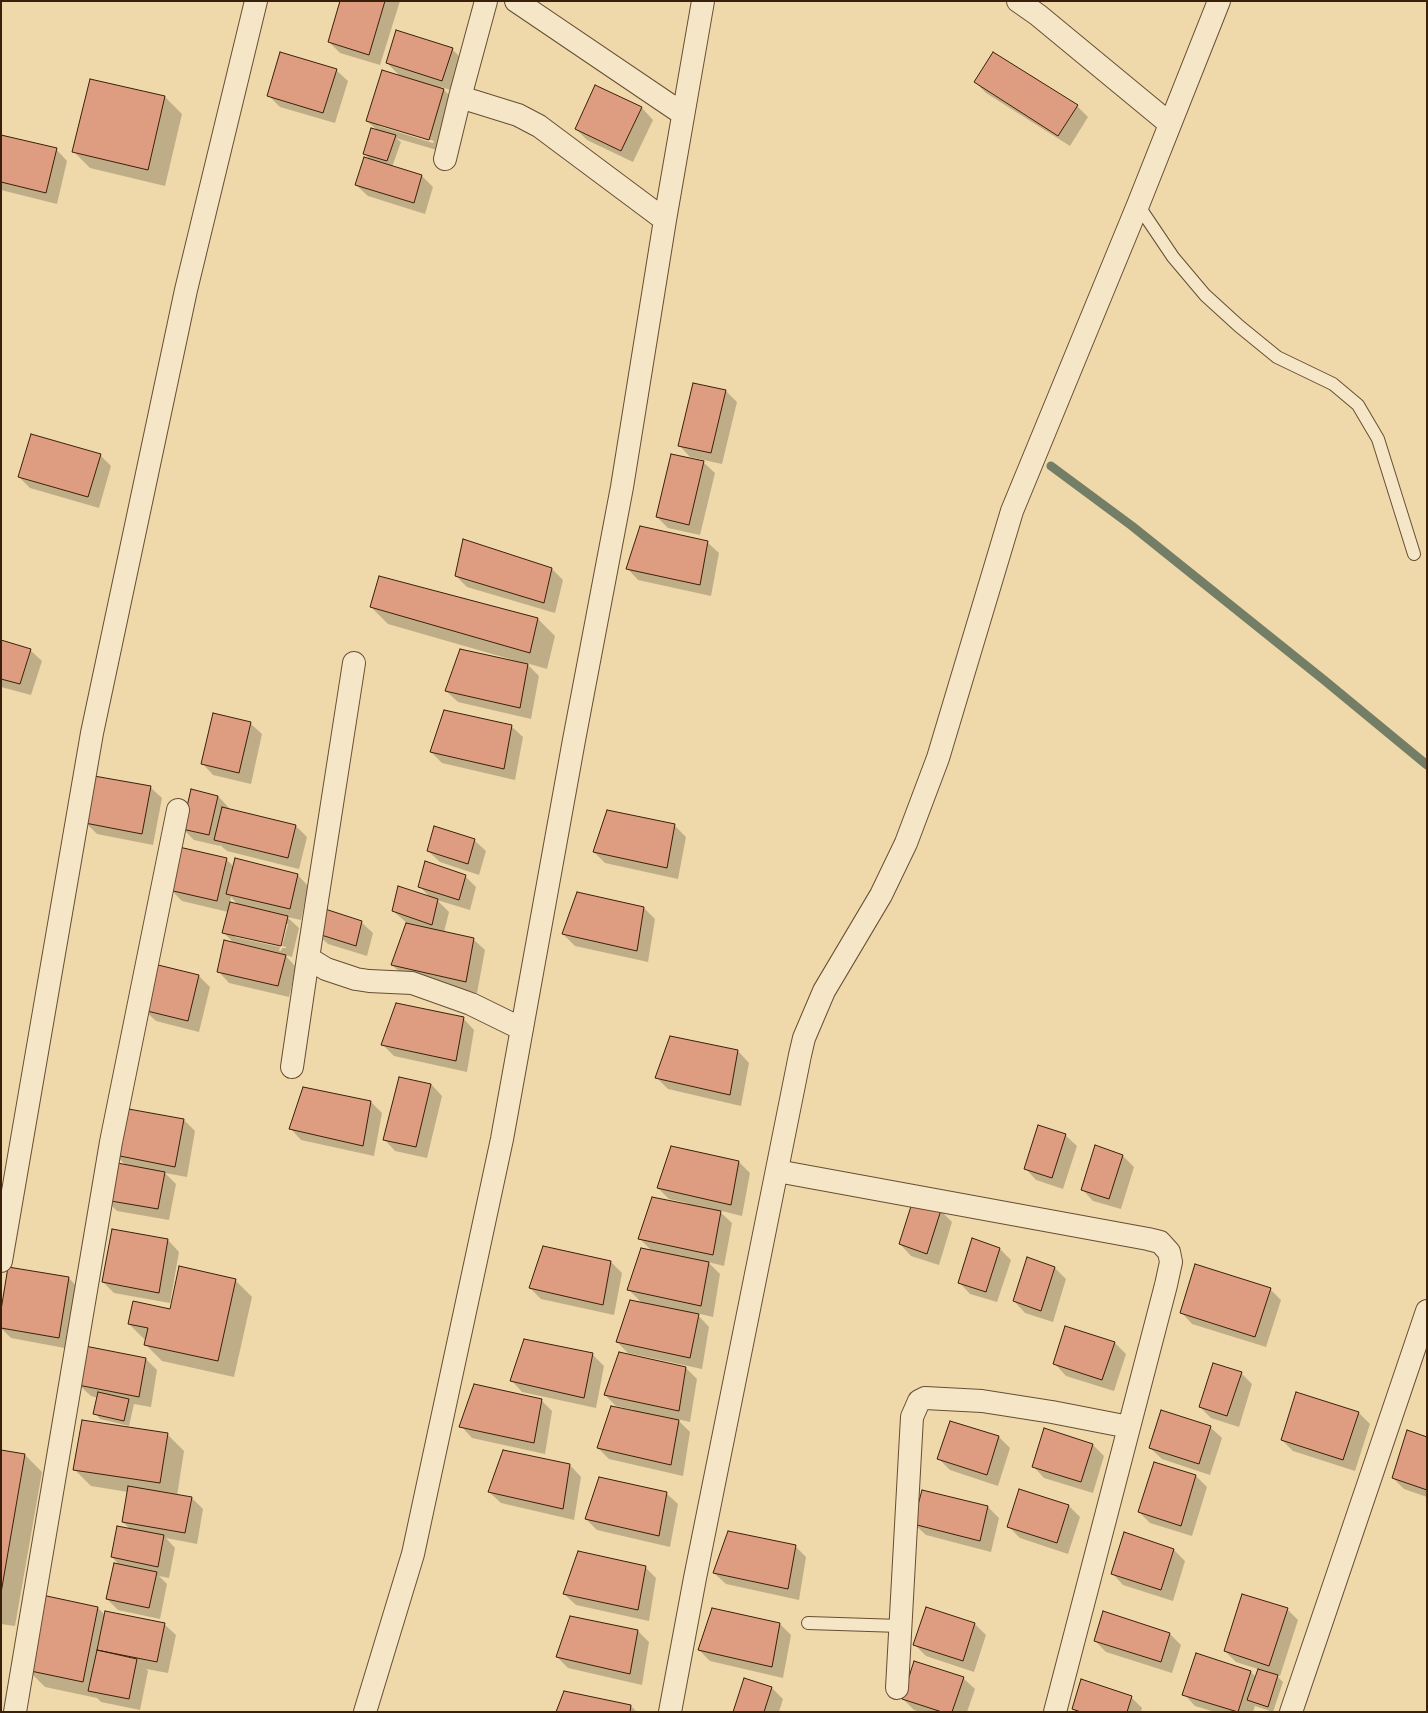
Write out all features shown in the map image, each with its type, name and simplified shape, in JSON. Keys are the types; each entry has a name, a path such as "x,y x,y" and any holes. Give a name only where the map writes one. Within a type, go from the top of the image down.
{"street":[{"path":"1,1261 92,733 186,290 256,1"},
{"path":"445,159 486,1"},
{"path":"516,1 683,114"},
{"path":"365,1712 413,1554 502,1139 574,740 622,487 665,220 703,1"},
{"path":"1018,1 1038,15 1170,124"},
{"path":"670,1712 695,1578 804,1038 824,991 881,895 906,843 938,758 1012,510 1138,205 1219,1"},
{"path":"460,97 518,115 539,126 665,220"},
{"path":"292,1067 354,663"},
{"path":"16,1712 111,1142 178,810"},
{"path":"308,958 326,969 351,977 368,981 412,983 471,1004 522,1029"},
{"path":"777,1171 1148,1239 1160,1242 1169,1252 1171,1262 1055,1712"},
{"path":"1291,1712 1427,1311"},
{"path":"897,1688 912,1417 919,1401 925,1398 930,1398 982,1401 1052,1412 1129,1427"}],"lane":[{"path":"1138,205 1173,257 1205,295 1239,326 1277,357 1333,384 1358,405 1378,439 1414,554"},
{"path":"808,1623 900,1626"}],"building":[{"path":"340,1 385,1 369,55 328,42"},
{"path":"396,30 453,48 442,81 386,63"},
{"path":"280,52 337,69 323,113 267,96"},
{"path":"993,52 1078,105 1058,136 974,82"},
{"path":"382,70 444,89 429,140 366,121"},
{"path":"90,79 165,96 148,170 72,152"},
{"path":"595,85 642,107 621,151 575,129"},
{"path":"371,128 396,135 387,161 363,154"},
{"path":"1,135 57,148 46,193 1,182"},
{"path":"364,157 422,175 414,203 355,185"},
{"path":"693,383 726,390 711,453 678,446"},
{"path":"31,434 101,454 88,497 18,477"},
{"path":"671,454 704,461 689,525 656,517"},
{"path":"640,526 708,541 700,585 626,569"},
{"path":"463,539 552,568 544,603 455,576"},
{"path":"379,576 538,618 530,653 370,607"},
{"path":"1,640 31,649 20,684 1,679"},
{"path":"460,649 528,664 520,708 445,691"},
{"path":"444,710 512,725 504,769 430,752"},
{"path":"213,713 251,722 239,773 201,764"},
{"path":"94,776 151,786 142,834 85,823"},
{"path":"191,789 218,796 209,835 182,829"},
{"path":"222,807 296,825 288,858 214,840"},
{"path":"607,810 675,824 667,868 593,852"},
{"path":"434,826 475,839 468,864 427,851"},
{"path":"179,847 227,858 217,901 169,890"},
{"path":"235,858 298,874 290,909 226,894"},
{"path":"425,861 466,875 459,900 418,887"},
{"path":"398,886 438,899 432,925 392,911"},
{"path":"577,892 644,907 637,951 562,934"},
{"path":"230,902 288,916 281,946 222,933"},
{"path":"322,908 362,921 356,946 315,933"},
{"path":"406,923 474,938 466,982 391,965"},
{"path":"224,940 286,955 278,986 217,972"},
{"path":"154,964 199,975 188,1021 143,1010"},
{"path":"396,1003 464,1017 456,1061 381,1045"},
{"path":"670,1036 738,1050 730,1095 655,1078"},
{"path":"399,1077 431,1084 416,1147 383,1140"},
{"path":"303,1087 371,1101 363,1146 289,1129"},
{"path":"123,1108 184,1119 175,1167 115,1155"},
{"path":"1038,1125 1066,1134 1052,1178 1024,1169"},
{"path":"1095,1145 1123,1155 1109,1199 1081,1190"},
{"path":"671,1146 739,1161 731,1205 657,1188"},
{"path":"112,1162 165,1172 158,1209 105,1200"},
{"path":"652,1197 721,1211 713,1255 638,1239"},
{"path":"913,1200 941,1210 927,1254 899,1244"},
{"path":"112,1229 168,1239 159,1293 102,1282"},
{"path":"972,1238 1000,1248 986,1292 958,1283"},
{"path":"543,1246 611,1261 603,1305 529,1288"},
{"path":"641,1248 709,1262 701,1306 627,1290"},
{"path":"1027,1257 1055,1267 1041,1311 1013,1301"},
{"path":"1195,1264 1271,1288 1255,1337 1180,1313"},
{"path":"179,1266 236,1279 218,1361 144,1345 148,1328 128,1324 133,1301 170,1309"},
{"path":"8,1267 69,1277 59,1338 1,1328 1,1310"},
{"path":"630,1300 699,1314 690,1358 616,1342"},
{"path":"1065,1326 1115,1342 1102,1380 1053,1364"},
{"path":"524,1339 593,1353 584,1398 510,1381"},
{"path":"85,1346 146,1358 139,1397 78,1385"},
{"path":"619,1352 686,1367 679,1411 604,1395"},
{"path":"1213,1363 1242,1372 1227,1416 1199,1407"},
{"path":"474,1384 542,1399 534,1443 459,1427"},
{"path":"98,1392 129,1399 124,1421 93,1414"},
{"path":"1296,1392 1359,1412 1343,1460 1281,1440"},
{"path":"611,1406 679,1420 671,1465 597,1448"},
{"path":"1161,1410 1211,1426 1199,1464 1149,1448"},
{"path":"82,1420 168,1433 160,1483 73,1470"},
{"path":"950,1421 999,1436 987,1475 937,1459"},
{"path":"1044,1428 1093,1444 1081,1482 1032,1467"},
{"path":"1407,1430 1427,1437 1427,1490 1392,1478"},
{"path":"1,1450 25,1454 1,1593"},
{"path":"503,1450 570,1464 563,1509 488,1492"},
{"path":"1154,1462 1196,1475 1181,1526 1138,1512"},
{"path":"599,1477 667,1492 659,1536 585,1519"},
{"path":"128,1486 192,1497 185,1533 122,1522"},
{"path":"1019,1489 1069,1505 1057,1543 1007,1527"},
{"path":"922,1490 988,1506 980,1541 913,1524"},
{"path":"117,1526 164,1535 158,1567 111,1557"},
{"path":"728,1531 796,1545 788,1589 713,1573"},
{"path":"1124,1532 1174,1549 1161,1590 1111,1574"},
{"path":"578,1551 646,1566 638,1610 563,1594"},
{"path":"114,1563 157,1572 149,1608 106,1599"},
{"path":"1242,1594 1288,1608 1269,1666 1224,1651"},
{"path":"42,1595 98,1607 83,1682 26,1670"},
{"path":"926,1607 975,1623 963,1661 913,1645"},
{"path":"712,1608 780,1623 772,1667 698,1650"},
{"path":"105,1611 165,1623 157,1662 97,1650"},
{"path":"1103,1611 1170,1633 1161,1662 1094,1641"},
{"path":"570,1616 638,1630 630,1674 556,1657"},
{"path":"97,1650 137,1659 129,1699 88,1691"},
{"path":"1196,1653 1251,1671 1238,1712 1182,1695"},
{"path":"914,1661 964,1677 952,1712 942,1712 902,1699"},
{"path":"1258,1669 1278,1675 1268,1707 1247,1700"},
{"path":"744,1678 772,1687 764,1712 733,1712"},
{"path":"1081,1679 1132,1696 1127,1712 1081,1712 1072,1709"},
{"path":"564,1691 631,1705 630,1712 556,1712"}],"waterway":[{"path":"1051,466 1132,526 1324,680 1427,765"}]}
